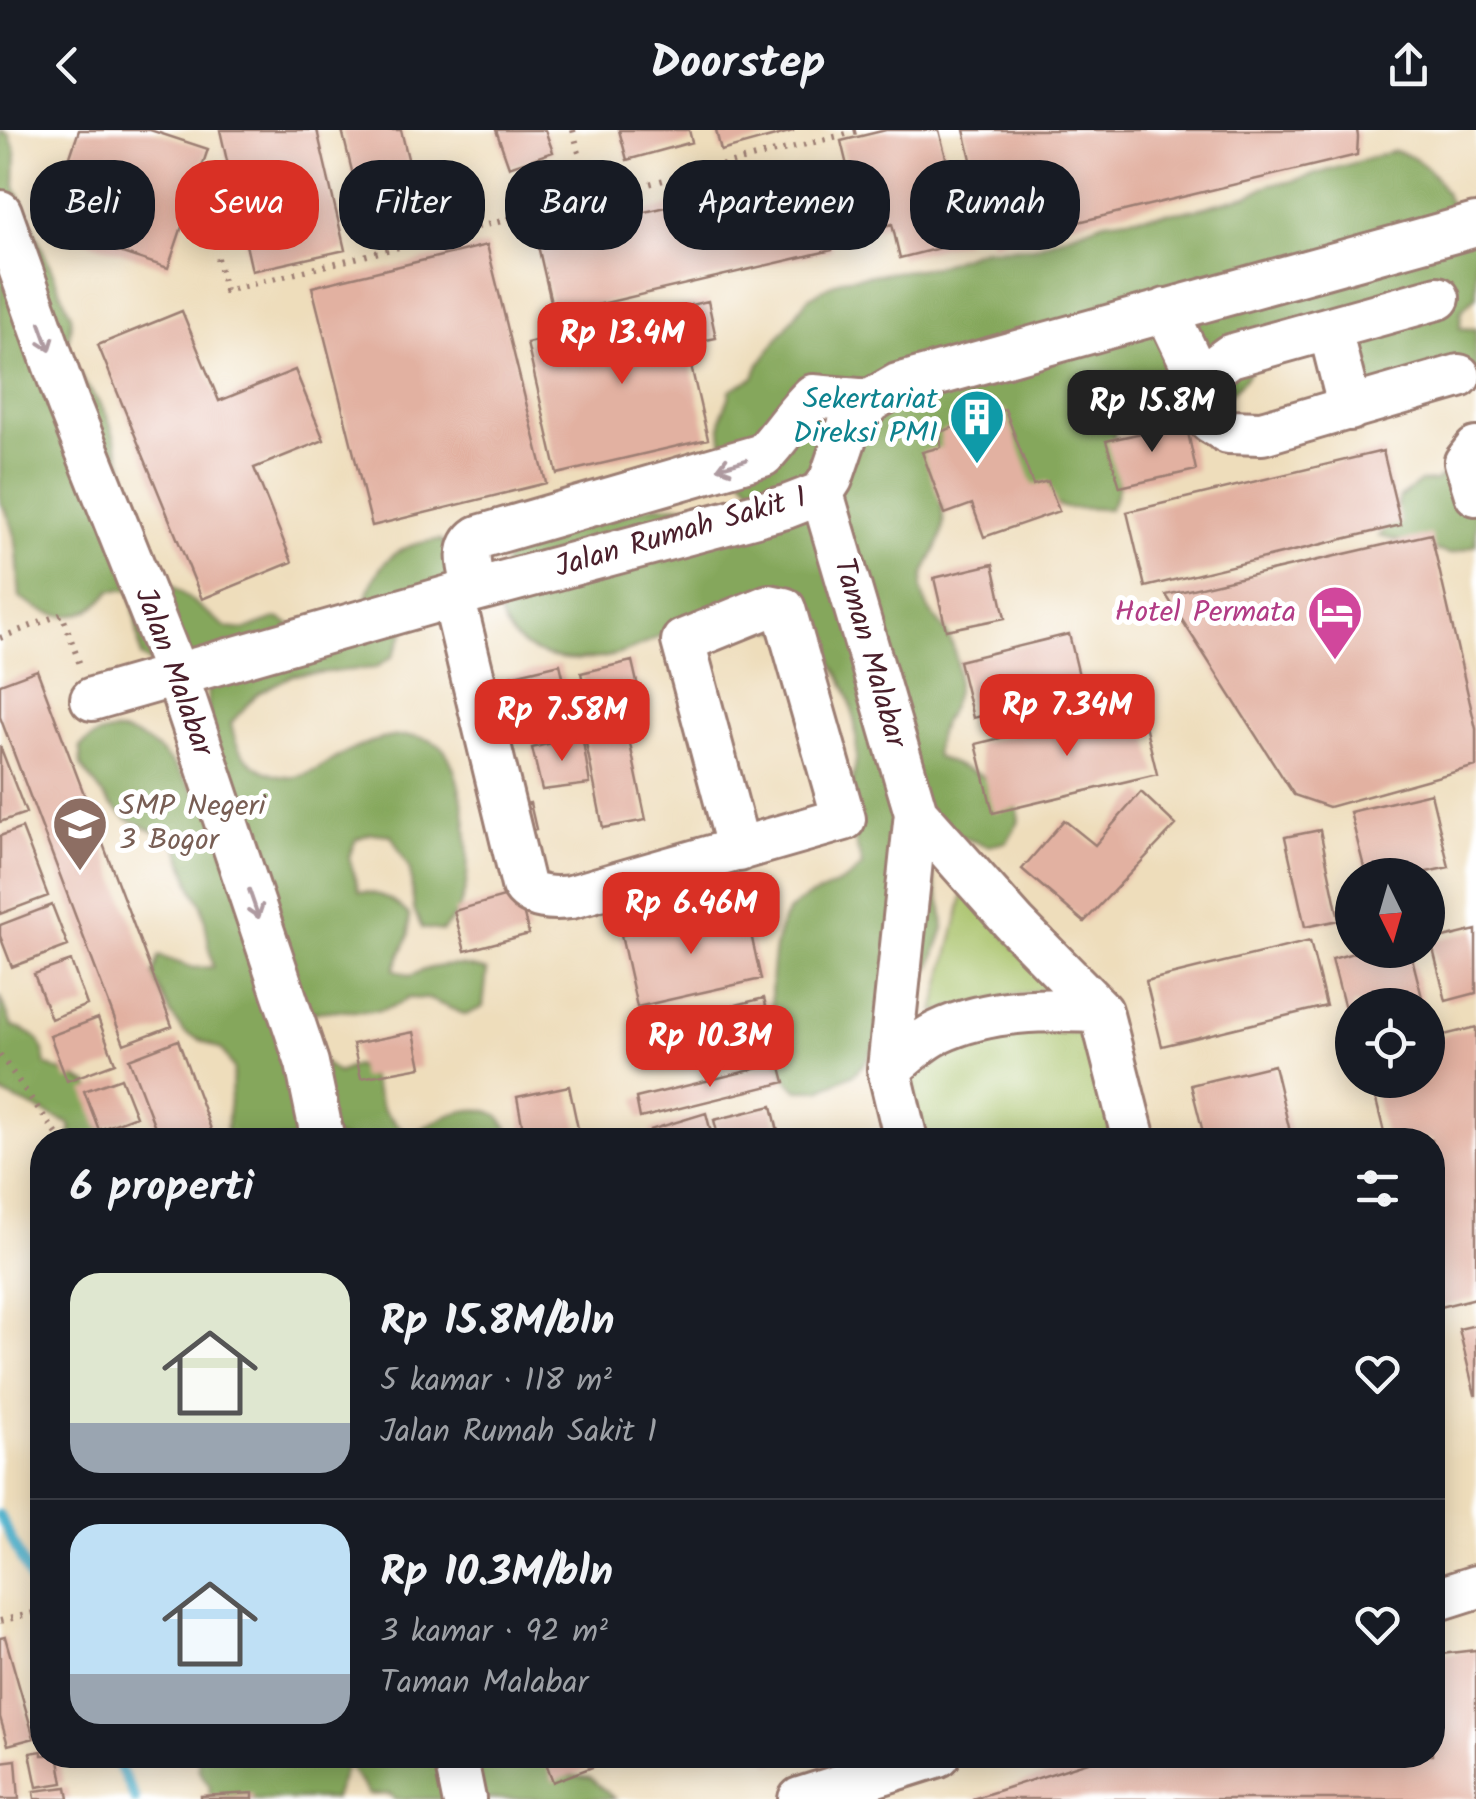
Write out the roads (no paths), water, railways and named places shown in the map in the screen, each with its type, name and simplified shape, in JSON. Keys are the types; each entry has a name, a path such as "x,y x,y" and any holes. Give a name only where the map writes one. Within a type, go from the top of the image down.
{"street":[{"name":"Jalan Malabar","path":"0,212 68,403 177,676 306,1062 320,1128"},
{"path":"739,850 682,641 769,606 779,606 787,617 844,819 739,850 571,897 556,899 526,890 464,593 471,543 479,537 763,455 812,396 870,401 898,385 1476,226"},
{"path":"1199,380 1230,356 1438,298"},
{"path":"1166,310 1199,380 1210,422 1228,432 1262,433 1459,376"},
{"path":"1330,330 1350,409"},
{"name":"Jalan Rumah Sakit 1","path":"92,699 786,506 822,492 831,478 849,426 870,401"},
{"path":"1476,449 1466,462 1476,494"},
{"name":"Taman Malabar","path":"822,492 916,813 889,1069 903,1128"},
{"name":"Taman Malabar","path":"916,813 1016,924 1102,1011"},
{"path":"889,1069 937,1032 986,1016 1049,1009 1102,1011 1131,1128"},
{"path":"1445,1596 1476,1586"},
{"path":"458,1768 464,1799"},
{"path":"800,1799 898,1768"}],"waterway":[{"path":"0,1515 30,1579"},
{"path":"120,1768 135,1799"}],"place":[{"name":"Sekertariat Direksi PMI","path":"977,466"},
{"name":"Hotel Permata","path":"1335,662"},
{"name":"SMP Negeri 3 Bogor","path":"80,873"}]}
